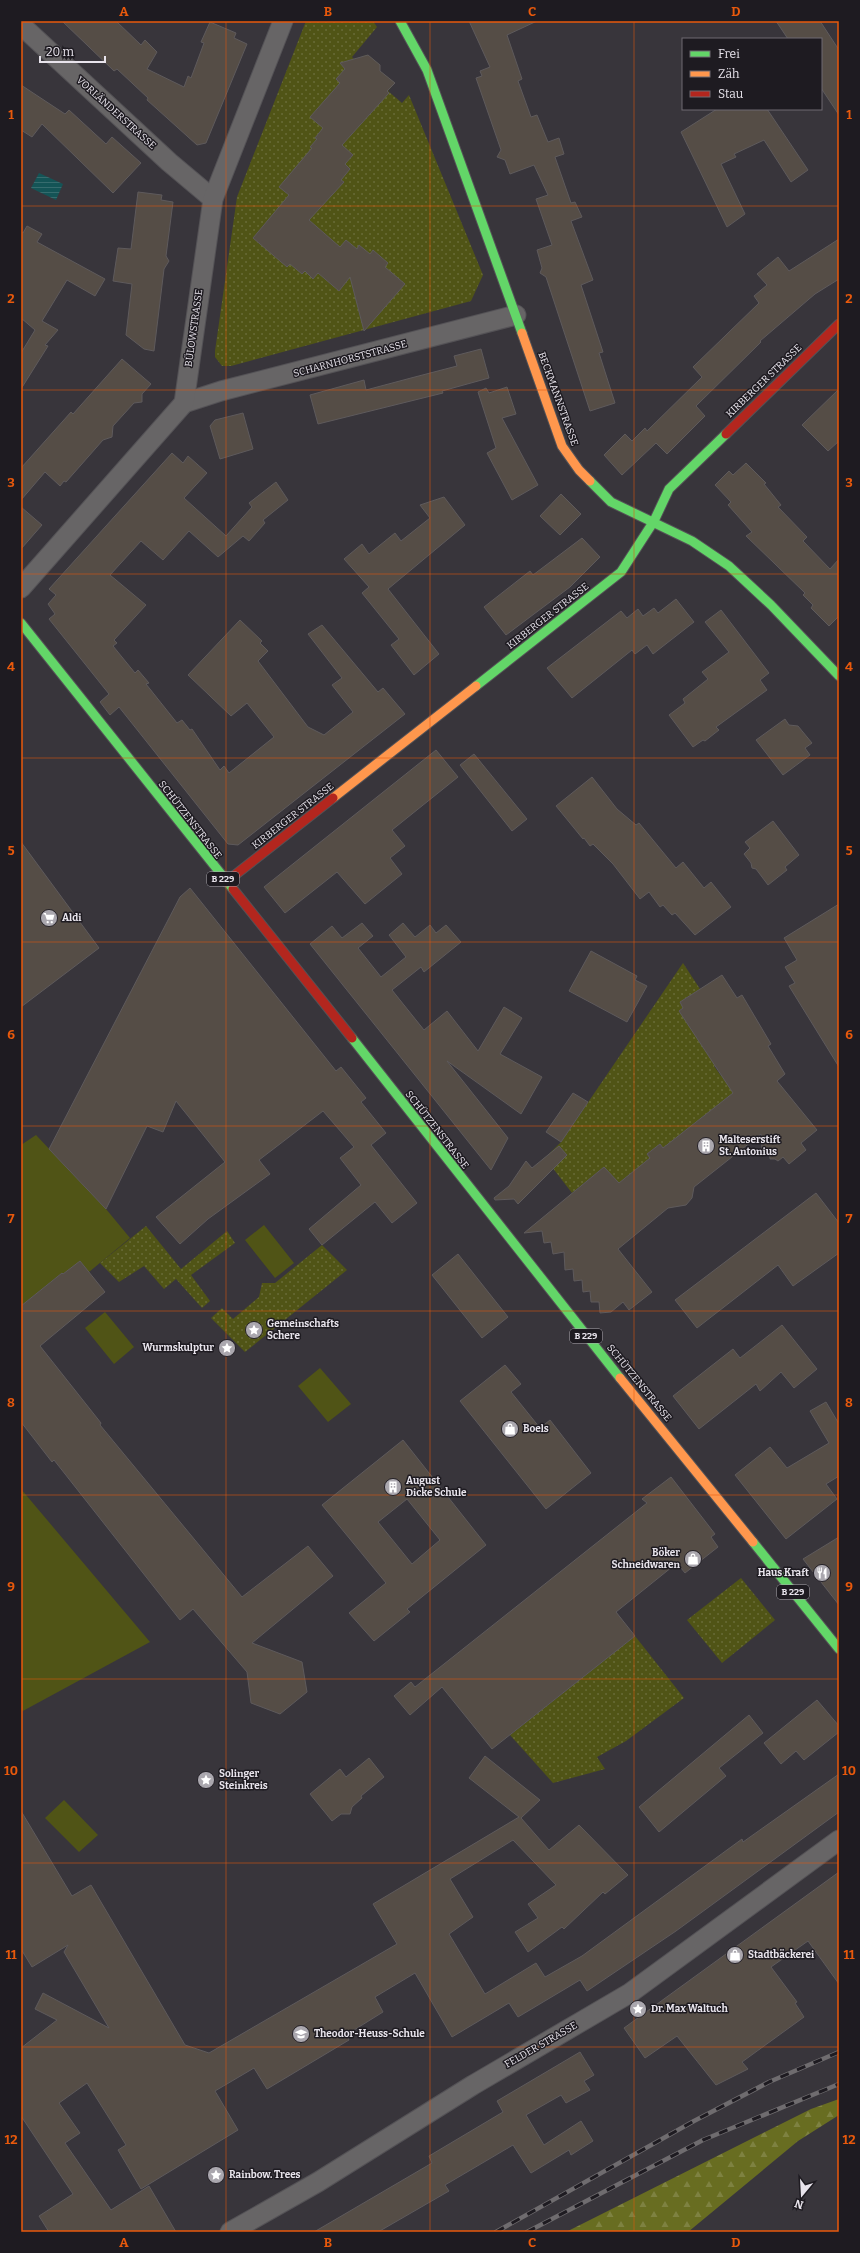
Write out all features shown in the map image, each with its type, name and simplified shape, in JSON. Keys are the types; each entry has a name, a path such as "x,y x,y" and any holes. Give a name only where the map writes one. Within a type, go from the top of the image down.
{"street":[{"name":"BÜLOWSTRASSE","path":"184,403 213,198 283,21"},
{"name":"BECKMANNSTRASSE","path":"400,21 427,70 516,314 562,446 569,458 597,490 611,502 692,540 729,566 771,605 839,676"},
{"name":"VORLÄNDERSTRASSE","path":"21,25 169,162 213,198"},
{"name":"SCHARNHORSTSTRASSE","path":"184,403 516,314"},
{"name":"KIRBERGER STRASSE","path":"226,882 621,572 654,521 669,489 839,324"},
{"path":"21,588 184,403"},
{"name":"SCHÜTZENSTRASSE","path":"21,623 54,662 189,838 248,907 596,1348 839,1649"},
{"name":"FELDER STRASSE","path":"230,2232 318,2182 473,2085 630,1993 839,1840"}],"green space":[{"path":"306,21 373,21 377,27 352,57 357,63 363,56 368,55 380,65 380,71 395,83 388,91 402,103 409,95 483,275 471,301 231,366 222,366 215,357 215,351 237,197"},
{"path":"683,963 700,989 680,1002 683,1008 679,1011 686,1021 690,1019 698,1040 705,1050 709,1048 719,1063 714,1066 721,1076 726,1073 737,1090 663,1148 660,1144 647,1154 650,1158 619,1183 604,1167 572,1193 545,1158 561,1142"},
{"path":"36,1135 106,1209 130,1238 89,1272 62,1273 21,1306 21,1145"},
{"path":"264,1225 294,1263 275,1278 245,1240"},
{"path":"146,1226 181,1269 227,1231 235,1243 191,1275 210,1301 202,1308 176,1279 164,1289 144,1266 119,1282 100,1263"},
{"path":"322,1245 347,1270 245,1352 211,1318 222,1308 233,1319 259,1297 262,1283 275,1283"},
{"path":"105,1312 134,1347 114,1364 85,1328"},
{"path":"320,1368 351,1404 328,1422 298,1386"},
{"path":"21,1489 150,1642 21,1712"},
{"path":"741,1578 775,1620 722,1663 687,1620"},
{"path":"635,1636 684,1698 626,1741 597,1757 605,1769 553,1783 510,1735"},
{"path":"64,1800 98,1835 79,1852 45,1818"},
{"path":"839,2099 839,2115 798,2141 688,2232 566,2232 811,2109"}],"water":[{"path":"39,173 63,184 56,200 31,188"}],"building":[{"path":"62,21 116,21 141,45 145,40 157,52 147,69 184,87 188,76 191,78 204,43 201,42 210,22 236,33 234,38 247,44 206,143 197,145 147,100 148,98 117,69 114,71"},
{"path":"469,21 537,21 507,35 522,79 518,81 531,117 537,115 548,142 559,138 564,154 555,157 571,203 575,202 582,217 571,221 593,280 581,285 603,352 599,353 615,403 590,411 546,277 540,273 542,268 537,250 552,245 536,199 548,195 534,165 510,174 505,160 497,157 501,150 476,78 482,76 480,71 490,67"},
{"path":"776,21 820,21 839,50 839,115 822,90 822,38 787,38"},
{"path":"368,55 380,65 380,71 395,83 387,91 389,93 342,145 353,155 345,164 350,169 341,180 344,182 309,220 340,247 346,240 357,249 359,245 370,254 373,250 388,263 385,267 405,284 364,331 350,277 339,291 318,273 313,279 305,271 302,274 290,264 287,267 253,238 289,195 279,187 312,148 310,147 317,139 315,138 323,128 310,117 340,83 336,79 345,69 340,63"},
{"path":"21,85 65,114 69,110 106,144 112,137 141,163 113,193 42,124 32,137 21,130"},
{"path":"715,110 768,110 808,170 791,182 764,140 734,154 736,157 721,164 745,214 727,227 681,132"},
{"path":"138,192 162,195 161,200 173,202 166,256 169,261 164,269 154,351 144,349 126,335 132,284 113,281 118,248 131,249"},
{"path":"27,226 42,234 37,242 105,279 95,296 67,280 42,321 58,330 45,345 48,346 21,389 21,353 35,330 21,318 21,232 23,233"},
{"path":"839,239 839,279 815,294 760,341 761,342 696,406 705,416 667,454 656,443 622,475 604,455 625,434 632,441 645,428 647,431 702,377 693,367 759,303 754,296 767,285 757,274 778,257 789,271"},
{"path":"481,349 489,378 442,391 443,393 318,424 310,395 364,380 366,390 457,366 454,356"},
{"path":"122,359 151,384 142,394 142,402 134,403 113,426 112,437 103,440 66,482 64,481 60,486 45,472 21,500 21,468 71,412 73,414"},
{"path":"507,387 516,414 502,418 538,485 512,500 487,453 496,448 478,392 486,388 489,393"},
{"path":"839,389 839,441 828,451 802,425"},
{"path":"243,413 253,449 220,459 210,426 215,420"},
{"path":"172,453 183,463 188,456 207,473 184,498 226,536 252,507 249,503 276,482 288,500 263,520 265,523 249,541 243,536 218,557 189,531 163,560 141,541 110,575 146,605 114,640 117,643 113,646 135,673 138,670 149,683 146,684 177,723 182,720 190,730 192,729 220,770 224,766 229,773 274,737 247,703 231,716 188,675 240,620 262,641 260,643 268,651 258,661 308,727 324,735 353,712 332,685 342,678 308,634 322,625 378,692 383,688 405,714 238,845 228,844 119,707 110,715 100,702 109,694 49,619 55,614 48,604 56,595 49,589"},
{"path":"746,463 766,483 764,484 781,505 778,507 807,537 803,541 830,569 839,559 839,616 829,626 811,608 813,605 803,595 805,593 746,536 752,532 728,505 731,502 715,485 729,471 733,475"},
{"path":"561,494 581,514 560,535 540,516"},
{"path":"444,497 465,525 388,589 439,654 414,675 391,645 399,639 362,593 369,587 344,559 362,544 369,554 395,533 401,541 430,518 420,505"},
{"path":"21,507 42,525 21,549"},
{"path":"582,538 600,557 570,587 506,635 484,607 530,571 533,575"},
{"path":"676,599 694,622 653,654 647,645 635,654 632,650 572,698 547,668 621,611 627,618 638,609 643,616 654,608 658,613"},
{"path":"721,610 769,673 760,680 767,690 716,727 719,730 705,741 703,740 693,747 669,715 685,703 683,699 708,679 702,672 729,652 705,622"},
{"path":"785,719 789,725 798,726 812,743 805,748 810,755 783,775 756,740"},
{"path":"436,750 458,777 392,830 405,846 390,858 402,874 365,904 337,872 285,913 264,887"},
{"path":"474,754 527,819 512,831 460,765"},
{"path":"592,777 617,809 636,825 639,823 676,868 683,862 704,888 711,882 731,907 695,935 675,913 672,915 663,905 660,907 649,892 640,899 613,864 593,844 590,846 584,838 583,839 556,806"},
{"path":"773,821 799,855 785,867 787,870 768,885 756,869 752,868 751,863 744,854 750,848 745,842"},
{"name":"Aldi","path":"21,842 99,948 21,1007"},
{"path":"190,888 336,1071 341,1067 366,1098 361,1102 386,1133 371,1145 417,1203 392,1223 375,1202 322,1245 309,1229 361,1185 340,1158 354,1147 323,1111 259,1160 270,1174 208,1219 180,1244 156,1217 225,1162 176,1101 163,1132 147,1126 106,1209 49,1149 180,897"},
{"path":"839,904 839,1067 789,986 795,983 785,967 797,960 784,938"},
{"path":"362,923 373,936 358,948 381,977 406,957 389,935 403,923 415,937 430,925 436,933 446,925 461,942 424,972 421,967 392,990 424,1030 447,1011 478,1051 504,1007 522,1018 500,1054 542,1077 521,1114 447,1061 508,1138 491,1170 310,944 332,926 342,938"},
{"path":"591,951 637,976 635,980 647,986 627,1022 569,991"},
{"name":"Malteserstift St. Antonius","path":"722,975 737,998 742,995 771,1044 768,1046 785,1074 777,1081 817,1130 801,1143 806,1150 789,1164 783,1157 778,1161 775,1159 770,1159 769,1148 762,1149 761,1134 694,1187 692,1198 686,1205 668,1208 618,1249 652,1292 629,1310 623,1302 611,1312 600,1313 599,1302 591,1302 590,1291 583,1292 582,1280 574,1281 573,1269 565,1270 564,1252 553,1254 551,1242 544,1243 542,1231 524,1233 604,1167 619,1183 650,1158 647,1154 660,1144 663,1148 733,1093 679,1011 683,1008 680,1002"},
{"path":"573,1093 588,1102 561,1142 546,1132"},
{"path":"559,1146 567,1155 518,1204 514,1199 495,1200 494,1198 509,1186 526,1161 532,1168"},
{"path":"816,1193 839,1223 839,1253 793,1286 778,1265 697,1328 675,1300"},
{"path":"458,1254 508,1317 482,1338 432,1275"},
{"name":"August Dicke Schule","path":"80,1261 105,1292 40,1346 101,1423 100,1425 242,1597 308,1546 333,1576 252,1643 302,1662 307,1692 280,1714 251,1703 247,1672 193,1609 180,1620 54,1460 52,1462 21,1422 21,1306 62,1273 63,1274"},
{"path":"782,1325 817,1369 794,1388 781,1372 760,1391 756,1384 699,1429 673,1396 733,1349 740,1358"},
{"path":"505,1365 521,1384 511,1392 540,1428 550,1420 591,1473 546,1509 460,1401"},
{"path":"826,1402 839,1424 839,1476 826,1484 837,1499 786,1539 735,1475 770,1447 787,1468 829,1443 810,1411"},
{"path":"403,1440 486,1545 407,1609 410,1612 374,1641 349,1613 386,1583 322,1505","holes":["407,1499 440,1540 412,1564 378,1522"]},
{"path":"671,1477 715,1534 711,1537 718,1547 685,1573 677,1563 616,1612 635,1636 492,1749 442,1687 410,1715 394,1696 411,1682 415,1687 647,1503 642,1499"},
{"path":"839,1537 839,1605 803,1559"},
{"path":"817,1700 839,1726 839,1732 804,1760 796,1751 781,1764 764,1743"},
{"path":"749,1715 763,1733 719,1768 726,1776 659,1832 639,1807"},
{"path":"485,1756 540,1800 521,1818 549,1850 579,1825 628,1875 605,1894 603,1892 564,1929 562,1927 528,1952 515,1932 538,1918 528,1904 556,1885 513,1840 450,1879 473,1917 449,1934 485,1994 536,1963 545,1977 582,1956 742,1839 743,1842 839,1774 839,1812 676,1931 587,1991 580,1980 518,2017 509,2003 452,2037 415,1973 375,1997 383,2012 346,2035 349,2040 267,2089 254,2068 215,2091 238,2130 141,2189 118,2150 126,2145 87,2083 59,2103 80,2133 65,2143 111,2210 149,2186 176,2232 49,2232 39,2216 73,2194 21,2116 21,2048 57,2020 35,2009 43,1993 109,2028 64,1952 68,1945 32,1967 21,1949 21,1811 72,1896 91,1885 185,2045 209,2053 397,1944 373,1904 519,1817 469,1778"},
{"path":"369,1758 384,1777 361,1796 362,1798 352,1807 350,1814 341,1814 332,1821 310,1794 340,1769 346,1777"},
{"path":"839,1872 839,1984 808,1941 771,1967 797,2002 795,2003 804,2017 742,2062 748,2069 716,2085 677,2036 645,2058 624,2028"},
{"path":"580,2052 594,2075 584,2081 590,2090 566,2103 561,2095 526,2115 544,2145 581,2121 593,2141 571,2155 569,2150 531,2173 513,2145 445,2185 449,2191 378,2232 314,2232 432,2163 429,2156 503,2112 497,2101"}],"railway":[{"path":"496,2232 694,2121 769,2082 839,2052"},
{"path":"527,2232 703,2140 839,2084"}],"traffic: fast":[{"path":"400,21 427,70 522,333"},
{"path":"476,686 621,572 654,521 669,489 726,434"},
{"path":"590,481 611,502 692,541 729,566 771,605 839,676"},
{"path":"21,623 233,889"},
{"path":"352,1038 620,1378"},
{"path":"753,1542 839,1649"}],"traffic: slow":[{"path":"522,333 562,446 579,470 590,481"},
{"path":"333,798 476,686"},
{"path":"620,1378 753,1542"}],"traffic: jam":[{"path":"726,434 839,324"},
{"path":"226,882 333,798"},
{"path":"233,889 352,1038"}],"place":[{"name":"Aldi","path":"49,918"},
{"name":"Malteserstift St. Antonius","path":"706,1146"},
{"name":"Gemeinschafts Schere","path":"254,1330"},
{"name":"Wurmskulptur","path":"227,1348"},
{"name":"Boels","path":"510,1429"},
{"name":"August Dicke Schule","path":"393,1487"},
{"name":"Böker Schneidwaren","path":"693,1559"},
{"name":"Haus Kraft","path":"822,1573"},
{"name":"Solinger Steinkreis","path":"206,1780"},
{"name":"Stadtbäckerei","path":"735,1955"},
{"name":"Dr. Max Waltuch","path":"638,2009"},
{"name":"Theodor-Heuss-Schule","path":"301,2034"},
{"name":"Rainbow. Trees","path":"216,2175"}]}
